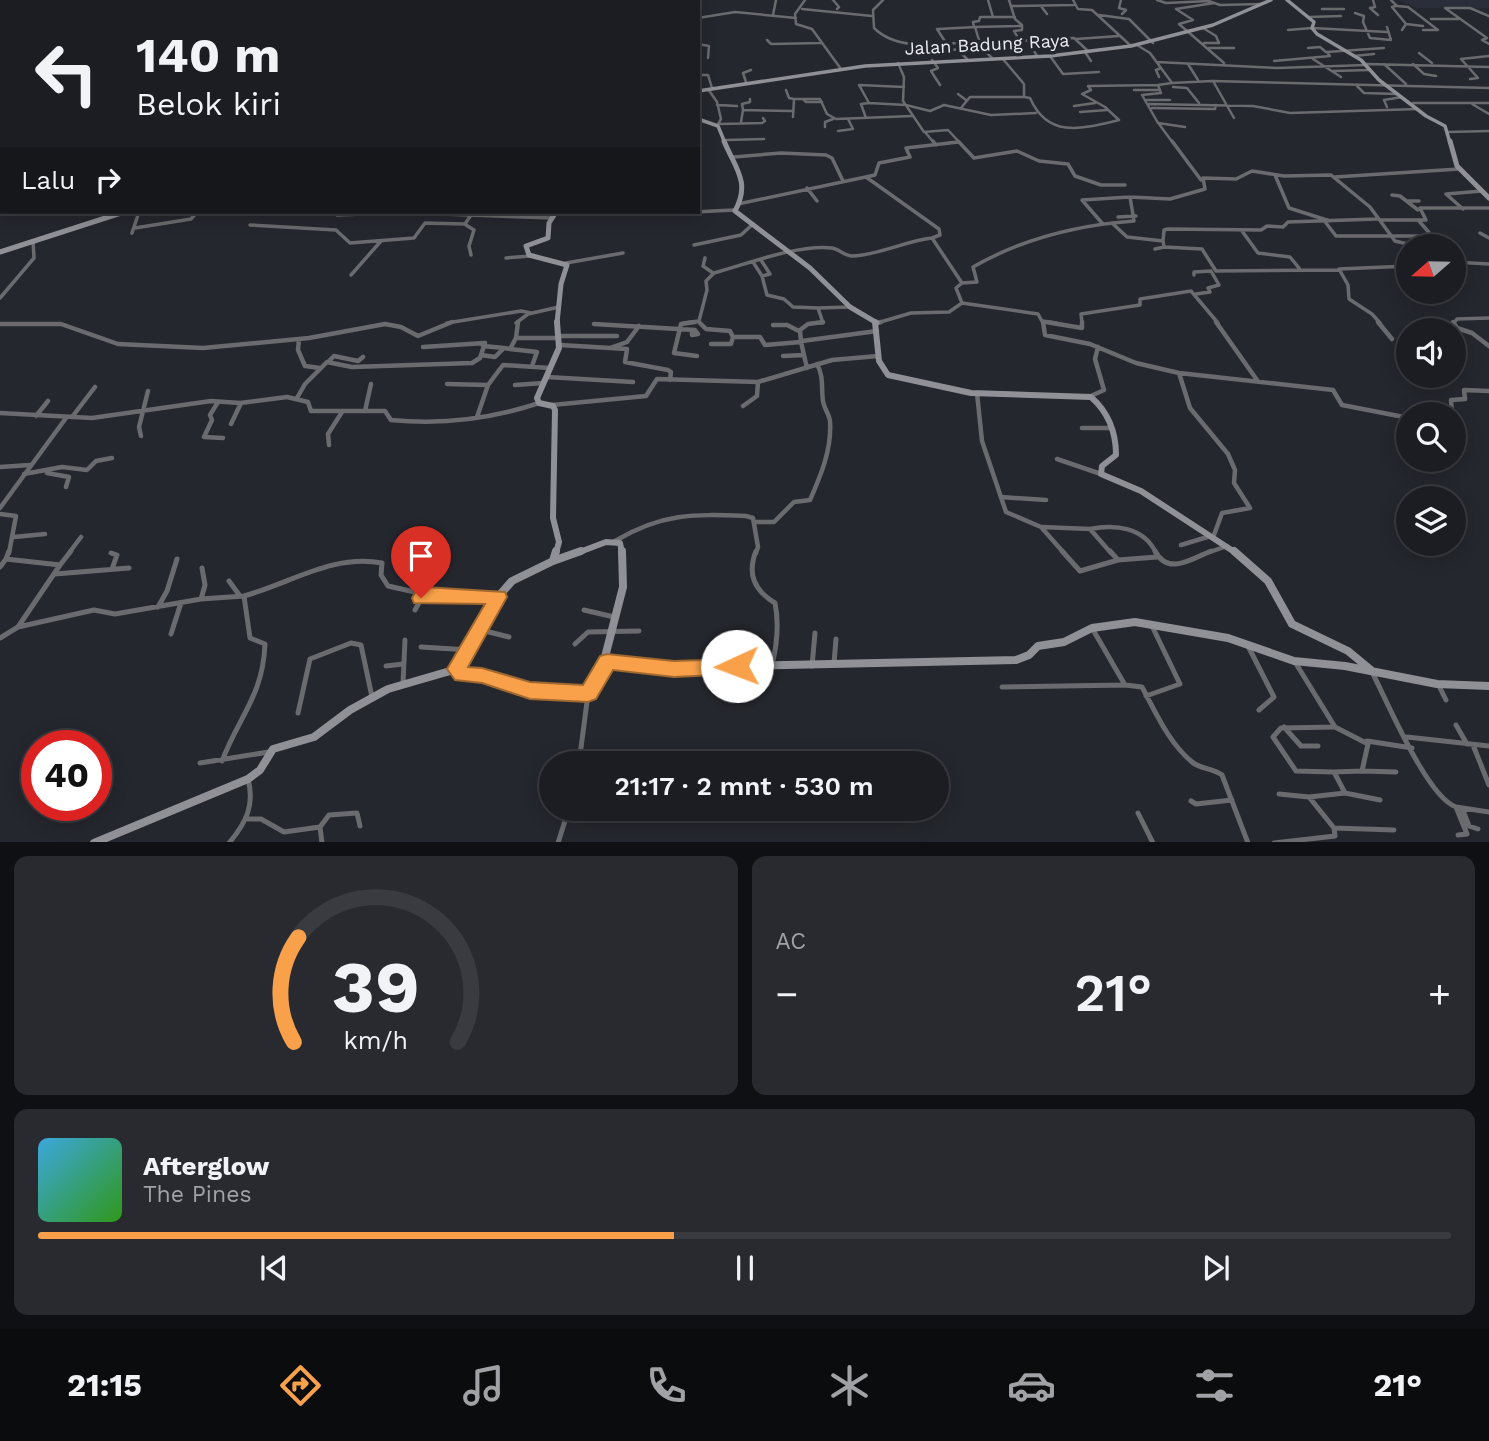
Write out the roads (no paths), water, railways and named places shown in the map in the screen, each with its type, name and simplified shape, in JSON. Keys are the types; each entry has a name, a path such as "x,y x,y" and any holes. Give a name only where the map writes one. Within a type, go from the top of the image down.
{"street":[{"path":"773,15 776,0"},
{"path":"805,0 796,18 798,26 812,29 841,69"},
{"path":"833,0 839,7 837,9"},
{"path":"883,0 874,8 872,16 874,28 887,40 906,44 976,42"},
{"path":"988,0 993,17"},
{"path":"1009,0 1022,30 1014,31 1028,41 1037,56"},
{"path":"1073,0 1079,9 1091,9 1131,46"},
{"path":"1121,0 1119,8 1126,10 1122,15"},
{"path":"1157,0 1262,4"},
{"name":"Jalan Badung Raya","path":"700,91 746,82 898,63 1050,56 1153,43 1203,28 1271,0"},
{"path":"1287,0 1309,17 1314,23 1312,28"},
{"path":"1373,0 1375,7 1370,8 1378,15"},
{"path":"1391,0 1397,6"},
{"path":"1185,2 1193,6"},
{"path":"1214,3 1176,9 1193,19 1179,22 1225,64"},
{"path":"1011,5 1075,5"},
{"path":"1040,5 1046,14"},
{"path":"1392,7 1408,7 1417,16 1438,30 1423,30 1406,24 1392,7"},
{"path":"1328,16 1321,8 1344,9"},
{"path":"1489,16 1470,8 1445,8 1486,37 1482,40 1489,44"},
{"path":"800,9 872,16"},
{"path":"1309,17 1341,16 1334,9"},
{"path":"700,18 736,12 796,18"},
{"path":"1287,30 1312,28 1366,30 1387,30 1391,40 1370,38 1366,30 1364,16 1355,13"},
{"path":"1098,16 1122,15 1136,24 1140,34 1153,43"},
{"path":"1417,16 1423,30"},
{"path":"976,42 979,40 973,22 979,21 978,17 1015,17"},
{"path":"1431,19 1458,19"},
{"path":"1402,30 1406,24"},
{"path":"946,43 937,29 1020,26"},
{"path":"1203,28 1216,36 1219,43 1203,43"},
{"path":"1312,28 1367,66 1384,85 1413,103 1426,116 1444,124 1459,169 1489,198"},
{"path":"1048,39 1120,36"},
{"path":"1075,39 1091,61"},
{"path":"767,40 771,44 822,43"},
{"path":"976,42 992,58"},
{"path":"937,43 942,50 972,49 968,43"},
{"path":"953,43 967,58"},
{"path":"700,44 709,46 708,58"},
{"path":"1137,45 1157,62 1172,85 1188,88 1199,104"},
{"path":"1282,68 1274,61 1330,56 1320,47 1308,48"},
{"path":"1208,48 1234,48"},
{"path":"1326,52 1384,48"},
{"path":"1354,56 1374,54"},
{"path":"1419,54 1432,64"},
{"path":"1050,56 1063,74 1099,72"},
{"path":"1002,57 1024,85 1024,97"},
{"path":"1322,57 1331,65"},
{"path":"1413,64 1424,74 1436,76 1416,57"},
{"path":"1470,79 1478,78 1461,59 1489,57"},
{"path":"1311,58 1341,78"},
{"path":"932,60 938,68 931,71 940,85"},
{"path":"1157,62 1282,68 1367,66"},
{"path":"898,63 905,87 905,105 936,145"},
{"path":"1333,71 1383,64 1425,63 1489,67"},
{"path":"1188,64 1198,80"},
{"path":"1383,64 1406,84"},
{"path":"1160,77 1156,70 1162,68"},
{"path":"746,82 743,73 751,71"},
{"path":"700,75 708,75 710,89 717,105 718,124 728,150 739,167 743,194 736,207"},
{"path":"1134,90 1198,80 1489,88"},
{"path":"1212,80 1234,118"},
{"path":"1415,84 1422,91"},
{"path":"869,103 860,85 905,87"},
{"path":"958,94 966,100 991,96 1024,97 1030,99 1037,113 1053,126 1071,130 1119,121 1108,110 1082,94 1091,91 1088,86 1159,87"},
{"path":"1357,86 1364,93 1400,96"},
{"path":"1102,223 1082,200 1173,198 1205,189 1159,124 1142,94 1161,93 1159,87"},
{"path":"786,90 789,98 820,99 833,119"},
{"path":"1388,108 1384,100 1400,96"},
{"path":"741,122 742,104 750,102 750,99"},
{"path":"793,117 794,99"},
{"path":"961,108 966,100"},
{"path":"1149,104 1170,100"},
{"path":"866,118 861,104 869,103 905,105 930,111 942,105 991,115 1037,113"},
{"path":"1074,106 1096,103"},
{"path":"1413,103 1489,103"},
{"path":"1472,103 1489,114"},
{"path":"1149,104 1215,108 1216,105"},
{"path":"1149,104 1268,107 1274,111 1290,113 1419,109"},
{"path":"717,105 737,106"},
{"path":"743,110 792,111"},
{"path":"1080,112 1108,110"},
{"path":"825,127 825,122 833,119 866,118 873,121 913,116"},
{"path":"700,120 718,124 765,121 756,118"},
{"path":"838,131 853,129 849,119"},
{"path":"1159,124 1185,127"},
{"path":"924,132 948,130 974,158 1020,151 1037,160 1067,163 1074,176 1092,183 1125,185"},
{"path":"1448,132 1489,131"},
{"path":"726,140 764,139"},
{"path":"700,211 736,207 807,188 866,177 877,174 879,163 910,156 906,148 958,142"},
{"path":"734,157 781,153 826,155 832,158 843,181"},
{"path":"1201,180 1236,178 1252,171 1275,175 1323,174 1334,177 1459,169"},
{"path":"1275,175 1287,206 1328,222 1335,236 1432,237 1419,221"},
{"path":"699,322 702,300 707,290 705,281 714,273 788,253 834,248 843,255 852,256 940,235 939,229 866,177"},
{"path":"1334,177 1369,206 1396,241"},
{"path":"807,188 817,201"},
{"path":"1463,209 1446,194 1482,191"},
{"path":"1164,247 1164,230 1168,229 1241,231 1283,227 1288,222 1427,219 1418,209 1392,195"},
{"path":"962,303 956,288 962,283 976,282 973,267 999,251 1102,223 1134,221 1136,216 1130,197"},
{"path":"1406,201 1419,201"},
{"path":"736,207 753,224 815,273 850,307 877,327"},
{"path":"1418,209 1489,208"},
{"path":"0,251 111,214"},
{"path":"132,233 138,214"},
{"path":"135,228 191,219 195,214"},
{"path":"337,215 354,214"},
{"path":"468,214 554,215 546,241 526,246 526,252 531,256"},
{"path":"465,224 471,215"},
{"path":"1118,217 1136,216"},
{"path":"1111,222 1127,237 1163,241"},
{"path":"250,225 337,230 350,243 416,237 428,223 465,224 474,231 469,246 471,255"},
{"path":"694,245 741,235 753,224"},
{"path":"1241,231 1258,253 1290,257 1299,269"},
{"path":"1480,233 1489,238"},
{"path":"932,238 962,283"},
{"path":"351,275 381,240"},
{"path":"0,298 34,258 33,241"},
{"path":"1155,249 1199,248 1219,285 1209,288 1210,292 1196,295"},
{"path":"506,258 531,256 566,263 622,253"},
{"path":"705,258 703,266 714,273"},
{"path":"761,260 770,274 762,276"},
{"path":"752,262 762,276 766,295 784,299 793,307 850,307"},
{"path":"539,403 537,398 559,340 559,307 566,263"},
{"path":"1466,263 1489,264"},
{"path":"1195,275 1194,272 1213,271 1396,267"},
{"path":"1339,270 1348,285 1349,299 1372,314 1392,340"},
{"path":"1042,321 1080,328 1081,314 1140,305 1138,301 1144,298 1188,291 1196,295 1220,330 1236,346 1257,381"},
{"path":"733,337 759,336 766,345 802,341 877,327 911,313 949,312 962,303 1038,314 1045,335 1098,347 1136,363 1179,373 1333,390 1342,405 1396,415"},
{"path":"481,355 495,357 507,349 516,338 516,323 531,313 559,307"},
{"path":"799,331 807,324 823,323 818,307"},
{"path":"0,324 61,324 130,346 208,347 299,339 385,324 426,335 450,321 521,311 531,313"},
{"path":"1489,318 1453,322 1457,328 1472,333 1489,346"},
{"path":"697,356 675,355 684,322 699,322 706,329 730,331 733,337 733,342 728,345 711,344"},
{"path":"594,324 692,330"},
{"path":"773,325 787,325 799,331 807,368"},
{"path":"609,348 627,342 639,326"},
{"path":"877,327 878,356 885,372 895,378 977,393 1090,396 1104,390 1094,359 1098,347"},
{"path":"516,338 559,340 617,337"},
{"path":"299,339 298,351 305,366 321,368"},
{"path":"559,340 626,349 627,362 670,371 670,380"},
{"path":"328,362 352,367 472,363 481,355 484,341 423,347"},
{"path":"483,346 537,352 532,366"},
{"path":"783,356 804,355"},
{"path":"297,398 303,386 335,356 357,361 363,357"},
{"path":"0,419 3,413 69,417 218,402 242,403 268,398 297,398 310,403 308,410 312,411 387,412 391,420 477,417 539,403 550,405 646,396 655,379 758,382 817,364 878,356"},
{"path":"477,417 488,385 505,364 550,368"},
{"path":"754,522 774,522 794,502 810,500 821,474 829,452 830,421 823,403 826,386 817,364"},
{"path":"1179,373 1190,408 1228,454 1236,470 1234,483 1251,508 1219,515 1213,535"},
{"path":"515,385 544,380 633,382"},
{"path":"743,406 758,394 758,382"},
{"path":"365,411 371,384"},
{"path":"447,384 488,385"},
{"path":"0,508 30,465 95,387"},
{"path":"1451,402 1465,399 1464,390 1489,391"},
{"path":"141,436 139,427 148,391"},
{"path":"977,393 984,449 1006,512 1041,527 1090,529 1105,526 1132,531 1149,541 1157,557 1172,566 1212,549 1228,546"},
{"path":"1090,396 1106,411 1115,455 1102,466 1101,474"},
{"path":"35,416 48,401"},
{"path":"218,402 210,415 212,419 204,438 223,438"},
{"path":"232,424 242,403"},
{"path":"550,405 555,410 553,518 559,542 553,561"},
{"path":"329,445 328,434 342,411"},
{"path":"1083,428 1111,428"},
{"path":"24,474 62,467 87,470 96,461 112,458"},
{"path":"1057,459 1141,491 1228,546 1268,580 1285,616 1292,624 1348,650 1372,672 1375,683 1444,803 1489,812"},
{"path":"0,467 30,465"},
{"path":"44,472 69,477 66,487"},
{"path":"1001,497 1046,500"},
{"path":"0,514 15,514 11,533 14,537 9,553 0,567"},
{"path":"200,763 270,752 314,737 372,697 403,684 457,669 498,597 518,576 553,561 615,541 652,520 673,514 744,515 753,518 758,547 752,562 752,581 765,597 775,603 776,609 777,642 772,666"},
{"path":"1041,527 1080,570 1118,560 1157,557"},
{"path":"1090,529 1118,560"},
{"path":"14,537 45,534"},
{"path":"1181,545 1213,535"},
{"path":"18,627 31,604 81,537"},
{"path":"581,751 588,694 607,662 608,630 622,598 622,549 615,541"},
{"path":"111,552 117,555 113,569"},
{"path":"0,554 9,553"},
{"path":"6,559 60,565"},
{"path":"158,608 167,591 177,559"},
{"path":"0,637 18,627 94,610 115,614 201,599 242,596 301,578 320,568 365,561 382,563 381,575 386,584 424,594 498,597"},
{"path":"54,575 129,568"},
{"path":"201,599 205,585 202,568"},
{"path":"222,761 232,734 244,720 267,658 265,643 250,638 242,596 229,581"},
{"path":"415,610 424,594"},
{"path":"171,634 181,603"},
{"path":"584,610 615,618"},
{"path":"607,662 674,669 834,667 1016,660 1029,655 1038,646 1064,642 1092,628 1125,622 1248,645 1294,661 1437,684 1489,686"},
{"path":"1146,696 1178,686 1180,682 1152,625"},
{"path":"1092,628 1125,685"},
{"path":"481,630 509,637"},
{"path":"575,644 583,634 608,630 639,631"},
{"path":"812,667 815,633"},
{"path":"834,667 836,639"},
{"path":"403,684 405,640"},
{"path":"298,713 310,659 342,646 356,643 361,645 372,697"},
{"path":"1248,645 1256,667 1274,698 1259,710"},
{"path":"421,647 470,650"},
{"path":"1294,661 1335,727"},
{"path":"386,666 402,664"},
{"path":"457,669 462,674 482,676 530,691 588,694"},
{"path":"1437,684 1446,700"},
{"path":"1002,687 1140,685 1162,725 1191,761 1220,772 1248,842"},
{"path":"1456,726 1470,745 1489,785"},
{"path":"1284,727 1301,746 1318,746"},
{"path":"1396,772 1299,772 1293,768 1273,739 1276,730 1284,727 1335,727 1367,741 1412,748"},
{"path":"1407,737 1489,746"},
{"path":"1362,771 1367,741"},
{"path":"94,842 248,779 260,770 270,752"},
{"path":"1334,772 1345,793"},
{"path":"229,842 248,819 253,803 248,779"},
{"path":"1279,794 1309,797 1345,793 1380,800"},
{"path":"1274,842 1335,836 1334,828 1309,797"},
{"path":"1191,801 1207,803 1232,800"},
{"path":"1459,807 1469,826 1478,829"},
{"path":"1458,835 1467,834 1459,807"},
{"path":"248,819 261,819 284,832 320,827 329,816 349,812 359,815 360,826"},
{"path":"1139,813 1153,842"},
{"path":"558,842 565,821"},
{"path":"320,827 322,842"},
{"path":"1334,828 1394,830"}]}
